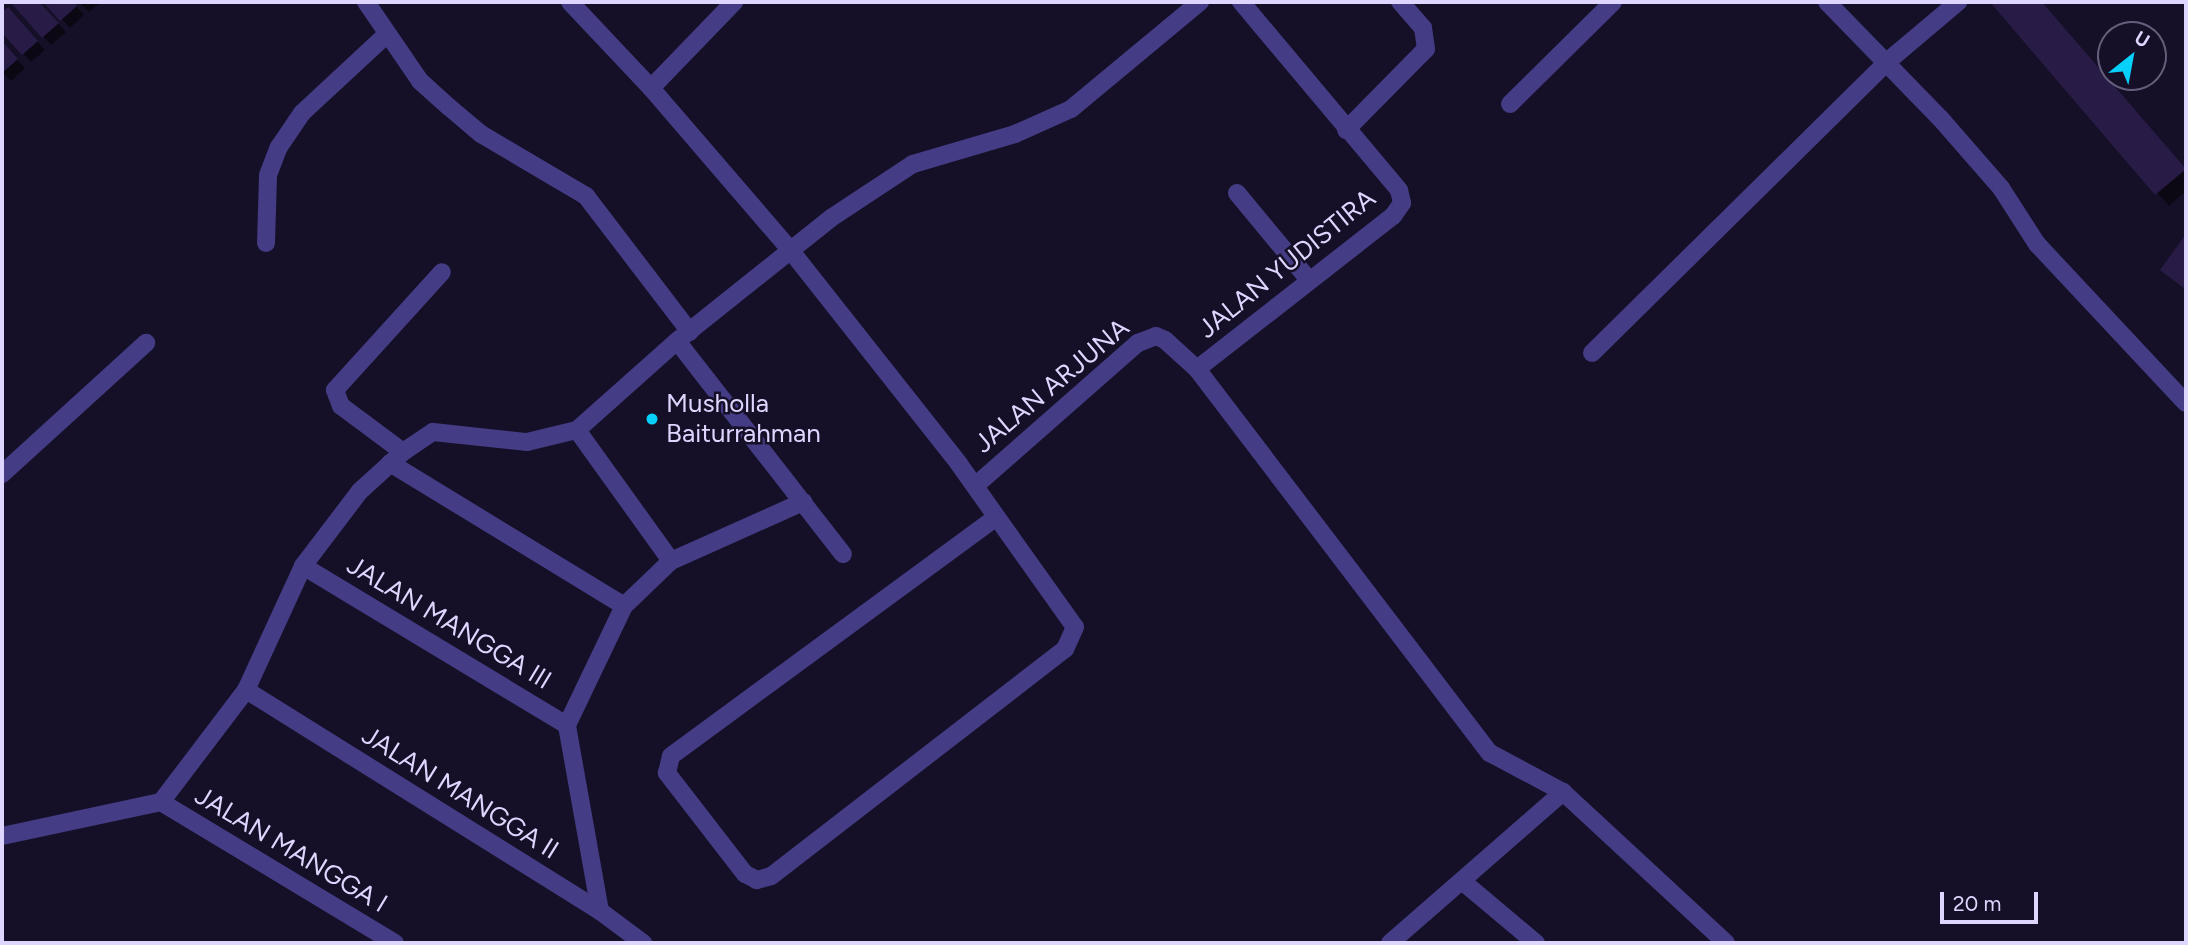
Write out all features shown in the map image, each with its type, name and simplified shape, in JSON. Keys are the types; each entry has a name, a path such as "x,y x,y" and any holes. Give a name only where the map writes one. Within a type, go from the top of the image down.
{"street":[{"path":"366,2 420,80 481,134 586,196 683,337 843,554"},
{"path":"570,2 651,88 790,251 975,486 1073,620 1072,641 771,877 757,880 745,874 667,773 671,756 996,517"},
{"path":"651,88 734,2"},
{"path":"2,836 161,802 246,690 303,566 360,491 397,458 433,432 527,442 577,430 683,337 831,218 913,164 1015,134 1071,109 1200,2"},
{"name":"JALAN YUDISTIRA","path":"1197,369 1393,216 1402,203 1399,190 1241,2"},
{"path":"1346,130 1426,49 1423,28 1401,2"},
{"path":"1510,104 1613,2"},
{"path":"1826,2 1888,61 2001,188 2036,244 2186,402"},
{"path":"1592,353 1888,61 1958,2"},
{"path":"266,243 268,175 279,147 302,113 387,34"},
{"path":"1237,193 1310,280"},
{"path":"442,272 335,390 341,406 397,458 624,606"},
{"name":"JALAN ARJUNA","path":"975,486 1147,337 1165,340 1197,369"},
{"path":"2,474 146,343"},
{"path":"1197,369 1490,753 1563,792 1726,943"},
{"path":"577,430 671,561"},
{"path":"600,911 567,725 624,606 671,561 803,502"},
{"name":"JALAN MANGGA III","path":"303,566 567,725"},
{"name":"JALAN MANGGA II","path":"246,690 600,911 643,943"},
{"path":"1390,943 1563,792"},
{"name":"JALAN MANGGA I","path":"161,802 395,943"},
{"path":"1462,881 1536,943"}],"building":[{"path":"39,2 59,23 42,38 12,4"},
{"path":"43,2 73,2 77,6 60,21"},
{"path":"1990,2 2042,2 2097,66 2097,91 2119,91 2186,169 2155,195"},
{"path":"8,7 38,41 22,55 2,33 2,12"},
{"path":"2,41 18,59 2,73"},
{"path":"2186,234 2186,290 2160,270"}],"place":[{"name":"Musholla Baiturrahman","path":"652,419"}]}
